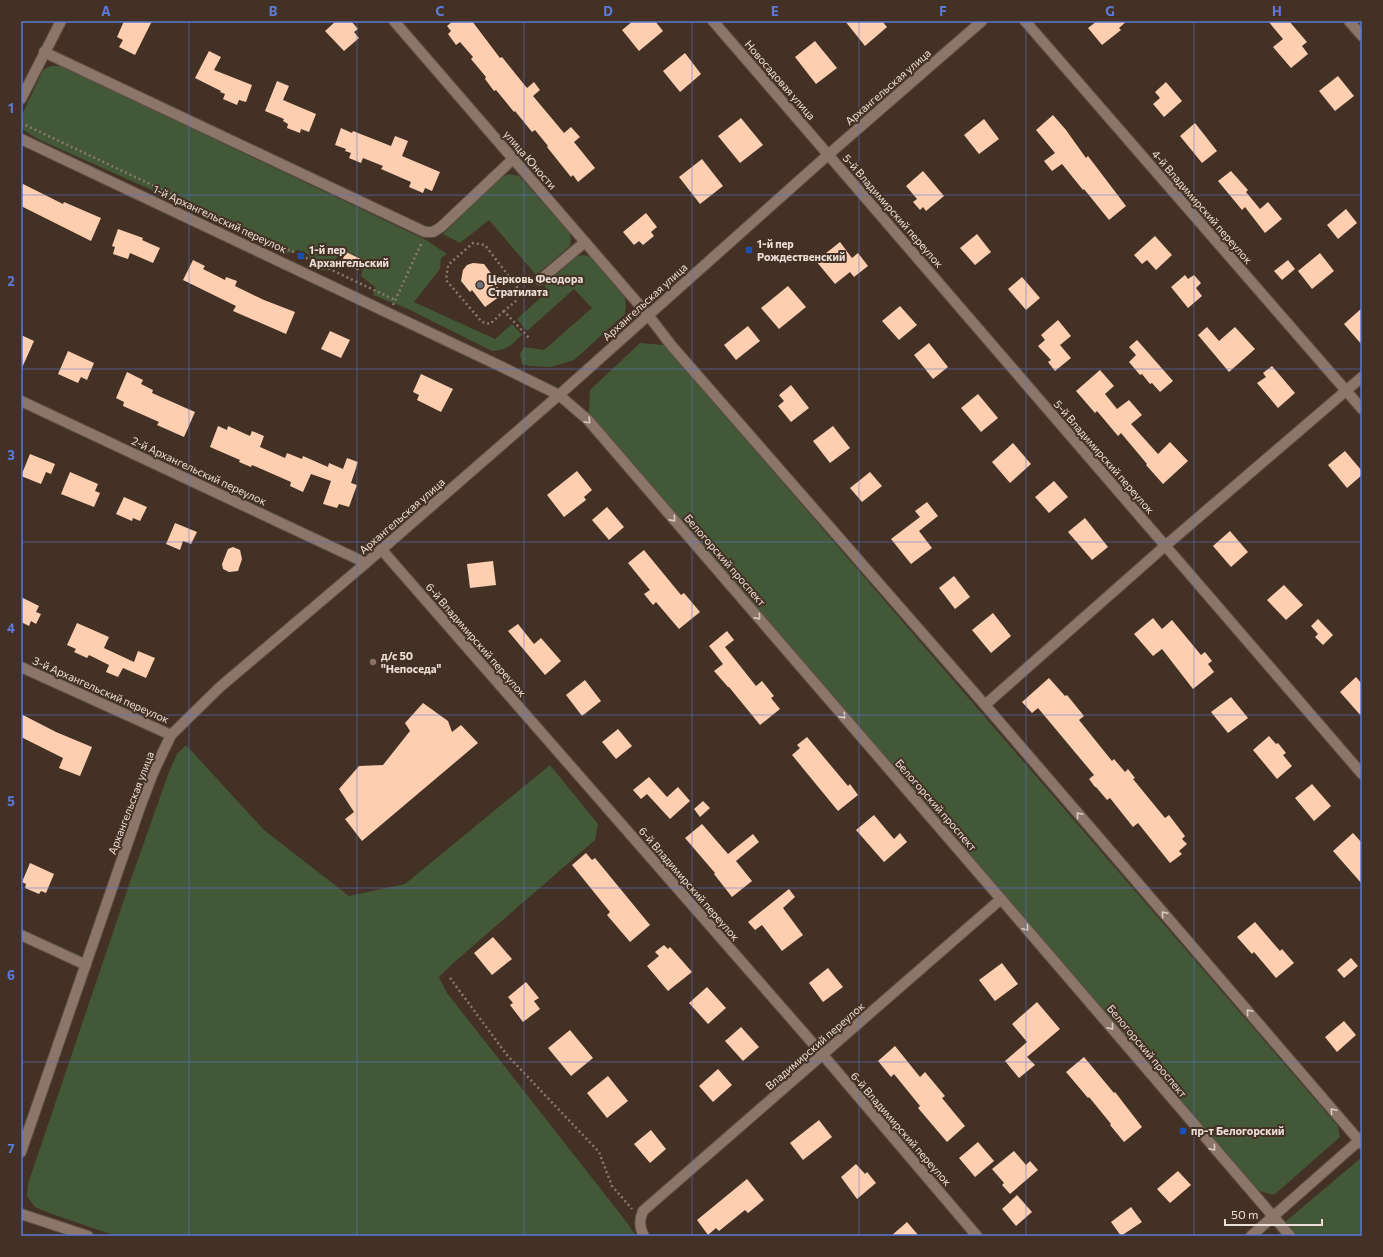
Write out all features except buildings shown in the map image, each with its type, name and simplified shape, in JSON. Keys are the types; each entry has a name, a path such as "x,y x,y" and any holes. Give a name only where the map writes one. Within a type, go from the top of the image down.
{"street":[{"path":"21,99 24,85 61,21"},
{"name":"улица Юности","path":"394,21 648,315"},
{"name":"Новосадовая улица","path":"713,21 829,154"},
{"name":"Архангельская улица","path":"21,1152 153,773 171,735 220,687 559,396 829,154 982,21"},
{"name":"4-й Владимирский переулок","path":"1025,21 1362,409"},
{"path":"1349,21 1362,36"},
{"path":"44,52 425,232 434,232 441,227 513,159"},
{"name":"1-й Архангельский переулок","path":"21,139 559,396"},
{"name":"5-й Владимирский переулок","path":"829,154 1362,774"},
{"path":"540,280 585,242"},
{"path":"648,315 671,345 985,705 1361,1141 1251,1236"},
{"path":"985,705 1165,546 1362,377"},
{"name":"Белогорский проспект","path":"559,396 588,420 1290,1236"},
{"name":"2-й Архангельский переулок","path":"21,401 366,563"},
{"name":"6-й Владимирский переулок","path":"381,549 823,1055 977,1236"},
{"name":"3-й Архангельский переулок","path":"21,667 171,735"},
{"name":"Владимирский переулок","path":"641,1215 1001,899"},
{"path":"21,935 86,965"},
{"path":"21,1214 88,1236"},
{"path":"641,1215 641,1229 644,1236"}],"path":[{"path":"21,123 85,155 395,300"},
{"path":"390,314 395,300 422,244 425,232"},
{"path":"473,243 485,244 518,287 517,300 504,311 490,324 482,322 446,280 448,265 473,243"},
{"path":"504,311 529,338"},
{"path":"450,978 507,1055 599,1152 612,1186 641,1215"}],"green space":[{"path":"51,66 61,66 426,240 447,254 441,258 440,269 414,302 495,339 512,324 522,335 506,348 492,351 408,309 373,295 376,288 361,276 365,260 343,250 326,270 318,270 312,267 309,255 298,250 286,254 176,201 40,140 23,130 21,126 21,117 43,70"},
{"path":"510,174 519,176 569,232 571,239 570,246 536,275 489,220 460,243 443,234 500,177"},
{"path":"583,255 591,257 625,298 625,314 574,360 551,367 522,364 520,354 524,347 544,350 592,308 574,289 527,331 517,319 545,294 545,285 577,256"},
{"path":"640,343 664,345 1338,1126 1340,1137 1274,1195 1259,1191 589,413 590,390"},
{"path":"186,745 264,830 349,896 405,884 550,765 598,824 595,840 439,977 447,993 636,1236 116,1236 35,1207 27,1196 28,1184 131,879 169,772 177,754"},
{"path":"1362,1157 1362,1236 1297,1236 1285,1222"}],"place":[{"name":"1-й пер Рождественский","path":"749,250"},
{"name":"1-й пер Архангельский","path":"301,256"},
{"name":"Церковь Феодора Стратилата","path":"480,285"},
{"name":"д/с 50 \"Непоседа\"","path":"373,662"},
{"name":"пр-т Белогорский","path":"1183,1131"}]}
